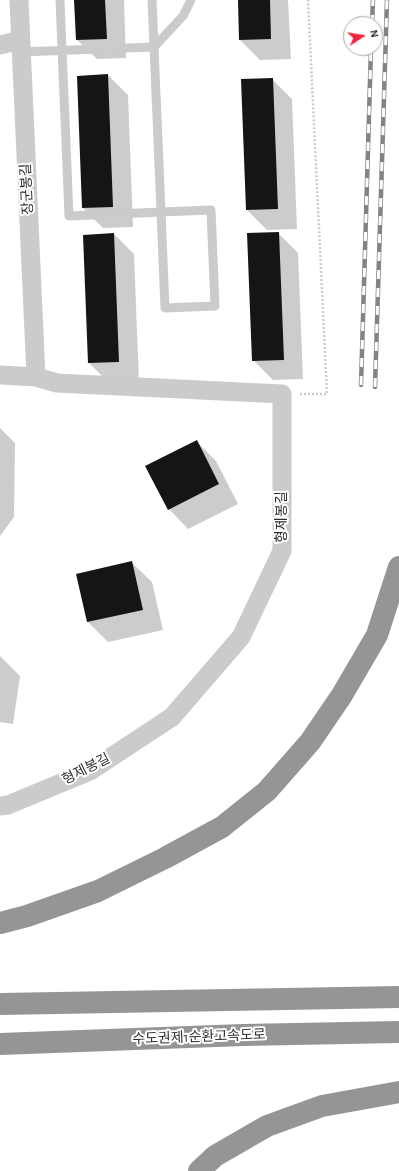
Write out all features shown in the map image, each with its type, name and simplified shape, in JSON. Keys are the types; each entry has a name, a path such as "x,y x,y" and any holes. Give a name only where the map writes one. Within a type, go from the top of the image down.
{"highway":[{"path":"0,923 27,916 98,891 165,858 222,827 267,791 310,742 342,696 377,635 399,567"},
{"path":"0,1004 399,997"},
{"name":"수도권제1순환고속도로","path":"0,1044 243,1035 399,1032"},
{"path":"199,1171 215,1156 268,1126 322,1106 399,1092"}],"street":[{"name":"장군봉길","path":"19,0 36,377"},
{"path":"0,45 20,46"},
{"path":"0,375 36,377 57,383 282,394"},
{"name":"형제봉길","path":"0,806 8,805 90,770 172,717 241,637 282,551 282,394"}],"lane":[{"path":"60,0 69,216 161,212 211,210 215,306 164,308 161,212 152,0"},
{"path":"20,46 62,51 154,47 183,16 191,0"}],"path":[{"path":"282,394 327,394 308,0"}],"building":[{"path":"74,0 105,0 107,39 76,40"},
{"path":"238,0 270,0 271,39 239,40"},
{"path":"108,74 113,207 82,208 77,76"},
{"path":"273,78 278,209 246,210 241,79"},
{"path":"279,232 284,360 252,361 247,233"},
{"path":"114,233 119,362 88,363 83,235"},
{"path":"197,440 219,484 168,510 145,466"},
{"path":"132,561 143,610 87,622 76,574"}],"railway":[{"path":"372,16 373,0"},
{"path":"375,387 387,0"},
{"path":"361,385 371,56"}]}
